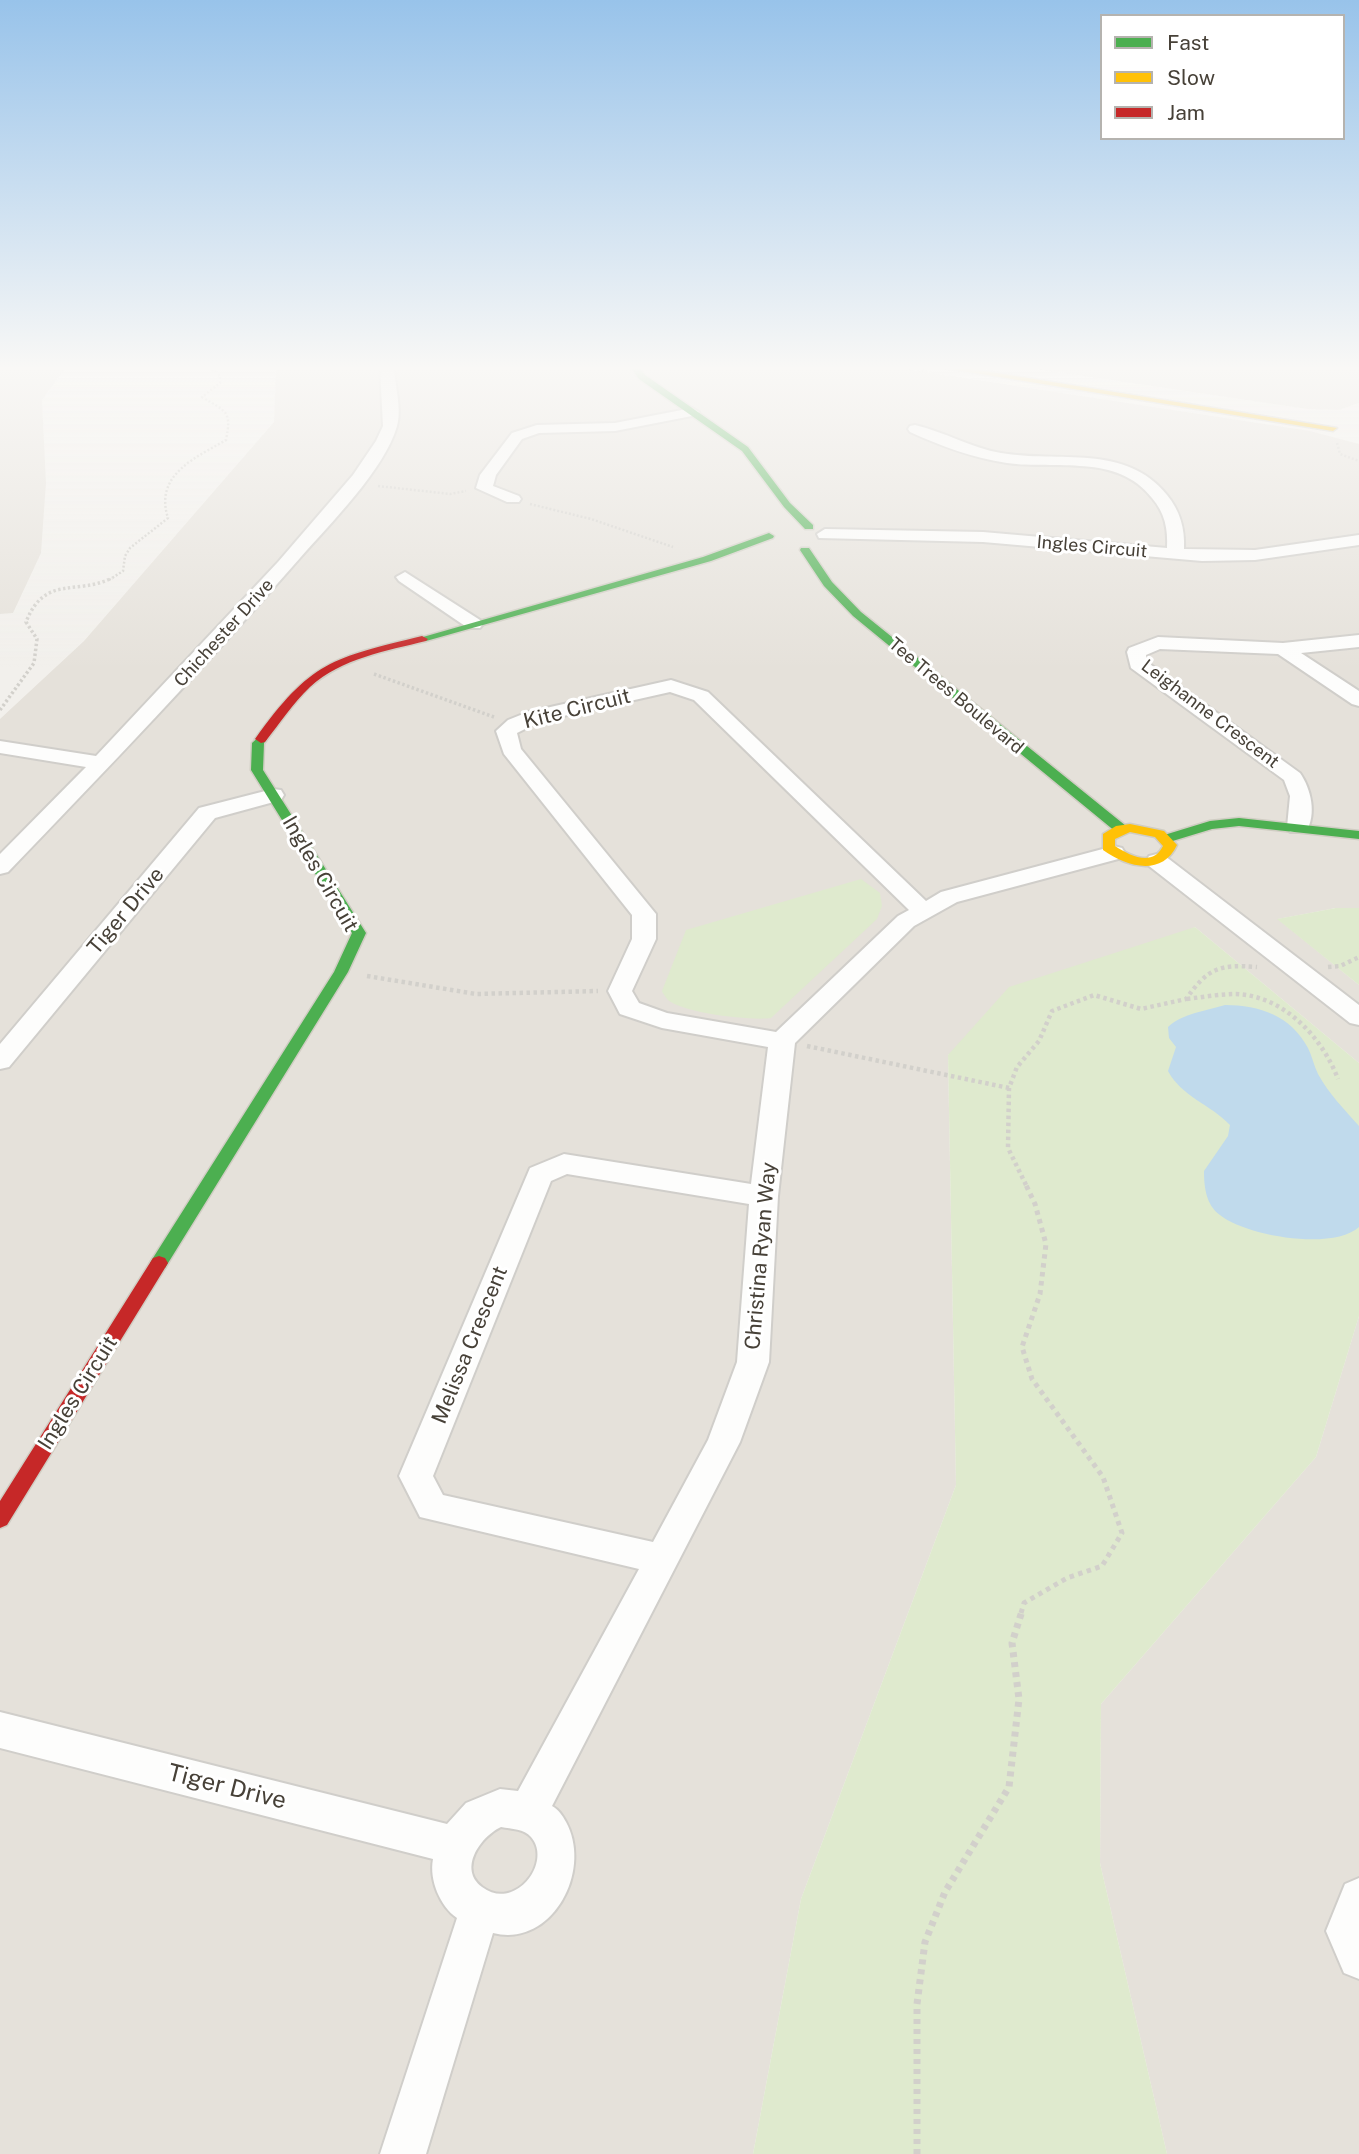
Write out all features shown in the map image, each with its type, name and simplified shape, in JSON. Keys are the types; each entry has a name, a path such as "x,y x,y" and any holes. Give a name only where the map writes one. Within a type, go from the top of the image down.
{"street":[{"name":"Chichester Drive","path":"0,867 103,763 321,524 365,469"},
{"path":"493,469 484,488 513,499"},
{"path":"760,469 787,505 826,541 823,545 805,550 776,545 771,542 772,528"},
{"path":"1120,469 1134,471 1153,484 1177,523 1175,554"},
{"name":"Ingles Circuit","path":"0,1519 341,972 359,933 257,770 258,743 297,692 324,670 474,624 707,559 772,528 983,537 1175,554 1255,555 1359,540"},
{"name":"Tee Trees Boulevard","path":"805,550 816,572 844,603 1016,747 1117,841"},
{"path":"405,577 474,624"},
{"name":"Leighanne Crescent","path":"1298,827 1301,796 1293,777 1138,664 1136,652 1158,643 1283,649 1359,641"},
{"path":"1283,649 1359,700"},
{"name":"Kite Circuit","path":"620,991 644,939 644,914 511,750 506,731 535,716 671,686 701,696 923,911"},
{"path":"0,747 103,763"},
{"name":"Tiger Drive","path":"0,1061 207,813 273,795"},
{"path":"1117,841 1129,860 1162,850 1210,825 1239,822 1359,835"},
{"path":"620,991 629,1008 662,1020 782,1041 906,921 923,911 949,897 1150,830 1162,850 1298,969 1359,1017"},
{"name":"Christina Ryan Way","path":"529,1811 723,1442 753,1362 764,1196 782,1041"},
{"name":"Melissa Crescent","path":"663,1559 432,1507 416,1476 540,1175 564,1164 764,1196"},
{"name":"Tiger Drive","path":"0,1730 454,1845"},
{"path":"515,1808 529,1811 545,1823 555,1840 558,1860 552,1881 540,1898 521,1910 500,1914 480,1909 467,1901 458,1890 452,1875 454,1845 462,1832 485,1812 515,1808"},
{"path":"1359,1898 1347,1931 1359,1958"},
{"path":"403,2154 480,1909"}],"path":[{"path":"0,710 34,663 37,639 26,622 41,596 58,588 99,584 120,574 131,547 168,518 163,503 179,469"},
{"path":"354,483 450,494 484,488"},
{"path":"513,499 591,519 707,559"},
{"path":"342,663 515,724"},
{"path":"1186,999 1203,973 1228,964 1298,969"},
{"path":"341,972 476,994 620,991"},
{"path":"918,2154 917,2004 925,1942 945,1892 1009,1787 1019,1699 1012,1643 1024,1603 1067,1578 1102,1566 1122,1533 1103,1477 1032,1379 1022,1347 1040,1294 1046,1244 1035,1204 1008,1148 1009,1088 1017,1067 1039,1041 1052,1011 1094,995 1141,1009 1186,999 1237,994 1277,1005 1305,1027 1329,1055 1338,1079"},
{"path":"782,1041 1009,1088"}],"shaded area":[{"path":"0,469 45,469 41,553 13,613 0,614"},
{"path":"234,469 1359,469 1359,908 1336,908 1278,919 1359,985 1359,1063 1195,927 948,1055 956,1485 801,1899 753,2154 0,2154 0,719 84,641"},
{"path":"1359,1316 1359,2154 1167,2154 1100,1863 1101,1704 1316,1457"}],"green space":[{"path":"861,879 880,893 882,906 877,919 771,1018 734,1017 688,1009 668,1000 663,993 686,930"},
{"path":"1336,908 1359,908 1359,985 1277,919"},
{"path":"1195,927 1359,1063 1359,1316 1316,1457 1101,1704 1100,1863 1167,2154 753,2154 801,1899 956,1485 948,1055 1009,987"}],"water":[{"path":"1225,1005 1262,1010 1293,1028 1308,1048 1318,1074 1327,1088 1359,1126 1359,1227 1347,1234 1310,1239 1269,1234 1232,1223 1215,1211 1209,1201 1204,1171 1228,1136 1230,1125 1188,1094 1168,1071 1176,1047 1169,1038 1168,1027 1188,1015"}],"traffic: fast":[{"path":"760,469 787,505 809,527"},
{"path":"422,639 707,559 769,536"},
{"path":"805,550 828,584 857,614 1121,829"},
{"path":"159,1263 341,972 359,933 257,770 258,743 261,739"},
{"path":"1166,839 1210,825 1239,822 1359,835"}],"traffic: slow":[{"path":"1130,828 1159,834 1170,845 1166,854 1159,860 1142,862 1124,857 1108,847 1108,837 1121,829 1130,828"}],"traffic: jam":[{"path":"261,739 297,693 323,671 358,656 422,639"},
{"path":"0,1519 159,1263"}]}
